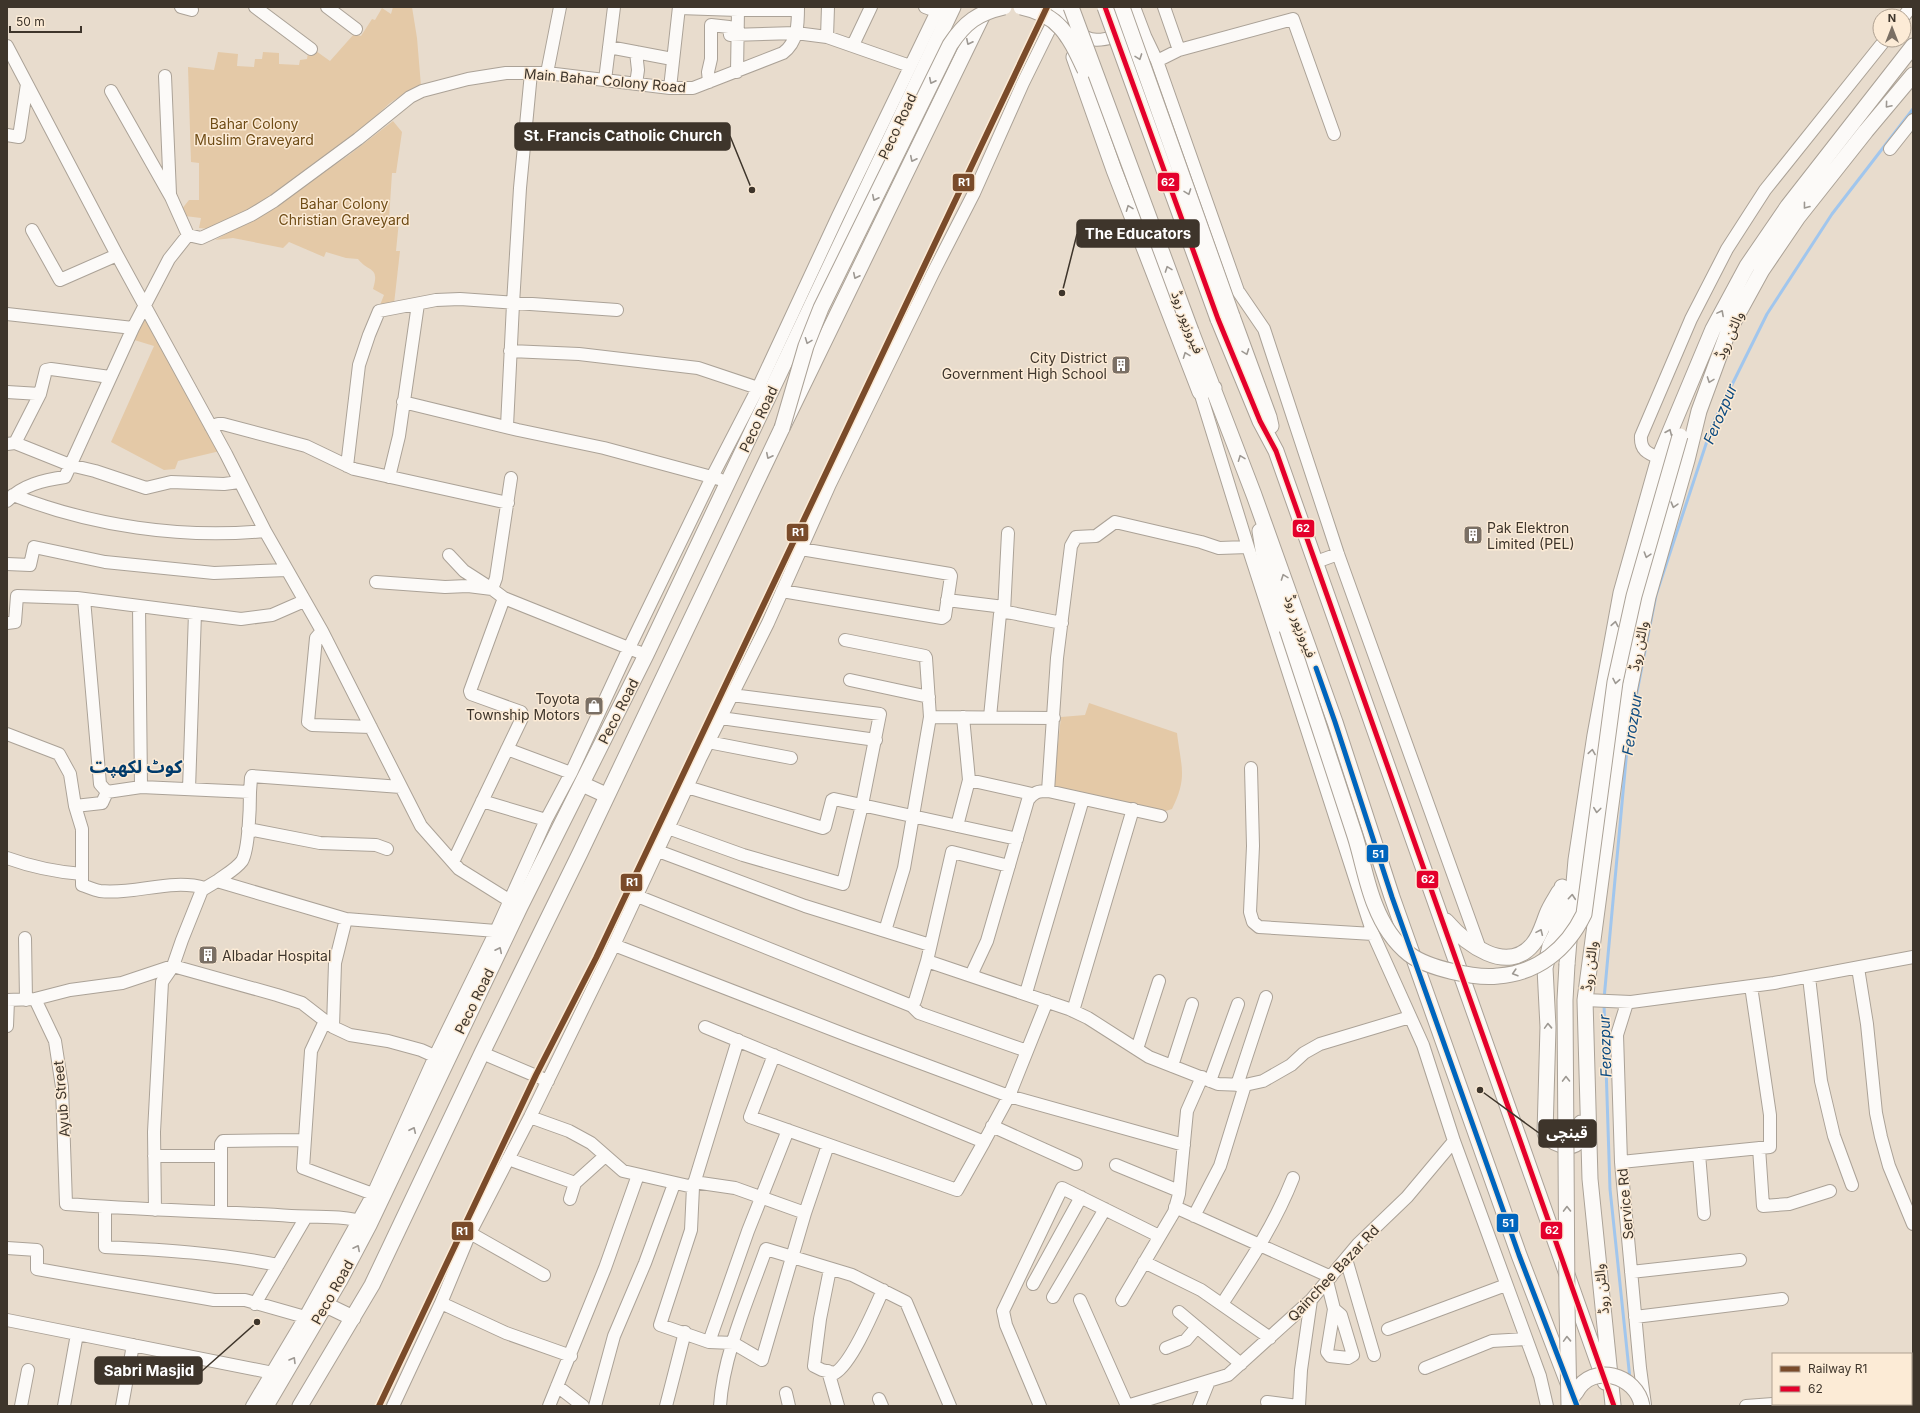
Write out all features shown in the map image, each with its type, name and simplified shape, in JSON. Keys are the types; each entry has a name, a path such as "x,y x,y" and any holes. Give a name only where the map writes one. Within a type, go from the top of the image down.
{"main road":[{"name":"Peco Road","path":"300,1406 353,1318 375,1278 482,1053 580,853 606,795 782,428 986,7"},
{"path":"782,428 806,346 821,308 950,44 959,31 972,19 1004,7"},
{"path":"1021,7 1037,10 1052,19 1063,30 1075,48 1125,152"},
{"name":"فیروزپور روڈ","path":"1105,7 1225,317"},
{"path":"1122,7 1260,421 1276,451 1316,562 1614,1405"},
{"path":"1061,8 1114,170 1200,392 1214,388"},
{"name":"فیروزپور روڈ","path":"1061,8 1125,152 1191,331 1254,495 1335,722 1397,912 1519,1255 1577,1406"},
{"name":"Peco Road","path":"266,1406 278,1374 326,1305 440,1058 577,778 605,737 646,655 728,481 764,390 851,223 946,11"},
{"name":"والٹن روڈ","path":"1570,1406 1566,1305 1565,1000 1567,964 1576,860 1595,735 1620,593 1659,458 1713,329 1747,266 1788,206 1913,46"},
{"name":"والٹن روڈ","path":"1614,1405 1590,1180 1585,1000 1621,730 1648,597 1689,454 1699,411 1728,332 1762,270 1798,217 1913,75"},
{"path":"1254,495 1265,562 1361,854 1375,905 1386,927 1409,954 1420,960 1466,975 1486,978 1511,975 1531,968 1553,956 1576,930 1584,914 1615,682 1634,596 1680,436 1699,411"},
{"path":"577,778 606,795"},
{"path":"1442,917 1458,935 1493,956 1510,957 1526,952 1534,943 1576,860"},
{"path":"1562,887 1558,925 1550,946 1544,976 1548,1027 1545,1133 1548,1139 1560,1145 1575,1145 1581,1137 1578,1037 1585,1030"},
{"path":"326,1305 353,1318"},
{"path":"1570,1406 1571,1400 1578,1386 1587,1379 1598,1375 1612,1375 1625,1380 1636,1390 1642,1406"}],"street":[{"path":"255,7 311,49"},
{"path":"326,7 356,29"},
{"path":"547,73 560,7"},
{"path":"605,80 614,7"},
{"path":"670,88 679,7 738,10 798,9"},
{"path":"827,37 828,7"},
{"path":"853,45 871,7"},
{"path":"252,1406 278,1374 304,1317 364,1222 373,1194 440,1058 496,931 515,904 546,820 577,778 591,730 629,648 712,477 764,390 838,216 910,66 946,11 925,7"},
{"path":"1134,7 1145,36 1157,61 1238,291 1264,329 1338,554 1480,949"},
{"path":"1164,7 1179,50"},
{"path":"709,82 708,72 711,59 710,25 715,8"},
{"path":"393,1406 441,1303 470,1233 530,1117 614,945 708,742 782,591 850,443 974,193 1023,83 1061,8 1085,38 1100,40 1135,32 1145,36"},
{"name":"Main Bahar Colony Road","path":"188,234 201,238 251,215 274,201 358,139 410,97 422,91 468,79 506,73 547,73 670,88 693,88 784,53 791,48 796,33 798,9"},
{"path":"737,72 738,10"},
{"path":"1157,61 1179,50 1293,19 1334,134"},
{"path":"710,25 729,27 730,35 796,33 827,37 910,66"},
{"path":"7,46 117,255 212,427 265,531 322,631 421,826 459,869 515,904"},
{"path":"609,47 667,58"},
{"path":"1659,458 1646,453 1642,447 1641,436 1691,319 1727,249 1765,190 1879,48"},
{"path":"636,52 638,70 636,84"},
{"path":"507,426 520,188 531,73"},
{"path":"165,76 171,197"},
{"path":"7,135 19,138 27,84"},
{"path":"10,498 29,485 65,477 145,304 169,259 188,234 171,197 111,92"},
{"path":"1890,149 1913,120"},
{"path":"838,216 851,223"},
{"path":"32,230 60,280 117,255"},
{"path":"348,466 357,375 368,335 379,311 436,300 460,299 513,304 617,310"},
{"path":"389,477 399,436 418,304"},
{"path":"7,314 133,328"},
{"path":"510,351 579,354 698,368 764,390"},
{"path":"110,377 51,369 46,370 40,394 11,443 70,465 96,471 146,488 171,482 224,484 239,482"},
{"path":"7,392 40,394"},
{"path":"1200,392 1248,547 1373,934 1423,1045 1454,1141 1540,1376 1547,1406"},
{"path":"403,402 604,448 728,481"},
{"path":"212,427 218,424 223,424 306,446 348,466 389,477 508,503"},
{"path":"492,589 496,578 511,478"},
{"path":"10,498 151,530 230,534 265,531"},
{"path":"1048,791 1062,623 1071,546 1076,537 1096,536 1115,522 1201,542 1219,548 1248,547"},
{"path":"990,717 1000,614 1004,610 1008,533"},
{"path":"7,564 30,565 34,547 105,562 206,572 287,570"},
{"path":"782,591 942,618 945,616 951,576 950,574 801,549"},
{"path":"1316,562 1338,554"},
{"path":"449,555 464,571 504,598 646,655"},
{"path":"376,582 445,587 468,586 492,589"},
{"path":"7,622 15,622 17,596 84,599 240,619 272,615 304,601"},
{"path":"453,862 523,714 471,694 470,690 504,598"},
{"path":"84,599 100,784 107,792"},
{"path":"947,600 1004,610 1062,623"},
{"path":"139,606 141,787"},
{"path":"189,789 195,613"},
{"path":"322,631 316,638 308,722 312,725 371,727"},
{"path":"845,640 926,657 930,717 904,868 885,931"},
{"path":"850,680 929,696"},
{"path":"668,828 743,855 841,884 843,882 862,805 880,714 732,695"},
{"path":"606,698 621,705"},
{"path":"930,717 1054,718"},
{"path":"957,826 969,780 963,717"},
{"path":"721,718 876,740"},
{"path":"591,730 605,737"},
{"path":"7,734 59,754 70,774 75,806 82,829 82,886 100,890 121,890 192,884 205,888"},
{"path":"708,742 791,758"},
{"path":"507,749 577,778"},
{"path":"1251,768 1253,846 1250,912 1253,922 1259,927 1373,934"},
{"path":"155,1210 154,1156 162,982 173,966 202,890 237,867 243,860 248,829 250,778 252,776 401,787"},
{"path":"969,780 1032,794"},
{"path":"107,792 141,787 250,792"},
{"path":"687,788 823,828 826,827 833,799 1017,839"},
{"path":"974,975 973,972 987,941 1028,800 1032,794 1038,791 1048,791 1161,816"},
{"path":"75,806 102,803 107,792"},
{"path":"1026,993 1083,799"},
{"path":"482,801 546,820"},
{"path":"1073,1011 1133,809"},
{"path":"248,829 320,843 376,845 387,849"},
{"path":"658,851 805,906 930,945"},
{"path":"915,1001 927,961 952,852 1009,866"},
{"path":"7,858 46,870 82,874"},
{"path":"217,881 346,919 496,931"},
{"path":"637,896 912,1006 919,1013 1027,1051"},
{"path":"346,919 336,963 329,1024 311,1051 304,1140 304,1168 373,1194"},
{"path":"25,938 31,999"},
{"path":"614,945 1009,1096 1184,1145"},
{"path":"1585,1000 1611,1000 1627,1003 1809,977 1913,957"},
{"path":"927,961 974,975 1073,1011 1094,1021 1150,1057 1218,1084 1241,1085 1263,1080 1291,1065 1304,1053 1320,1044 1410,1017"},
{"path":"7,1026 8,1000 31,999 70,990 122,983 173,966 235,982 302,1003 329,1024 350,1034 388,1041 440,1058"},
{"path":"1858,968 1867,1024 1876,1112 1881,1137 1889,1166 1913,1224"},
{"path":"1809,977 1821,1082 1834,1136 1852,1185"},
{"path":"1137,1049 1158,981"},
{"path":"1621,1162 1770,1147 1770,1115 1751,986"},
{"path":"1194,1216 1220,1166 1266,998"},
{"name":"Ayub Street","path":"31,999 55,1041 62,1087 66,1204 106,1207"},
{"path":"774,1055 750,1117 957,1190 1009,1096 1047,1001"},
{"name":"Service Rd","path":"1627,1003 1617,1035 1621,1162 1635,1317 1645,1406"},
{"path":"1172,1066 1192,1004"},
{"path":"1122,1300 1175,1207 1179,1192 1187,1111 1206,1079 1238,1004"},
{"path":"705,1027 984,1142"},
{"path":"738,1040 694,1185 691,1230 660,1325 685,1332 709,1342 734,1343 762,1360 805,1213 828,1144"},
{"path":"482,1053 548,1080"},
{"path":"530,1117 569,1131 591,1143 623,1171 674,1184 735,1188 805,1213"},
{"path":"992,1126 1076,1164"},
{"path":"709,1342 748,1231 788,1130"},
{"path":"220,1211 220,1144 223,1141 304,1140"},
{"name":"Qainchee Bazar Rd","path":"1127,1406 1228,1375 1311,1300 1358,1244 1407,1197 1454,1141"},
{"path":"1759,1148 1763,1206 1789,1204 1830,1191"},
{"path":"1699,1154 1704,1214"},
{"path":"154,1156 221,1156"},
{"path":"570,1199 576,1183 605,1156"},
{"path":"508,1160 576,1183"},
{"path":"1116,1166 1179,1192"},
{"path":"549,1406 571,1356 638,1175"},
{"path":"1222,1304 1261,1245 1285,1199 1293,1178"},
{"path":"595,1406 614,1336 645,1263 674,1184"},
{"path":"1040,1406 1006,1325 1003,1311 1062,1188 1159,1236"},
{"path":"1033,1284 1081,1197"},
{"path":"278,1265 235,1256 174,1250 106,1247 106,1207 306,1216 364,1222"},
{"path":"1175,1207 1261,1245 1329,1279 1334,1309"},
{"path":"1053,1297 1105,1209"},
{"path":"255,1304 306,1216"},
{"path":"470,1233 544,1274"},
{"path":"7,1248 37,1250 37,1269 214,1300 245,1300 304,1317"},
{"path":"720,1406 720,1392 734,1343 766,1249 852,1276 906,1302 950,1406"},
{"path":"1346,1259 1374,1355"},
{"path":"1631,1272 1740,1260"},
{"path":"1144,1262 1201,1290 1270,1338"},
{"path":"830,1268 820,1319 814,1366 835,1373 841,1370 851,1355 883,1290"},
{"path":"1388,1329 1506,1285"},
{"path":"1635,1317 1782,1299"},
{"path":"1080,1300 1127,1406"},
{"path":"1267,1402 1299,1406 1301,1370 1311,1300"},
{"path":"441,1303 506,1333 571,1356"},
{"path":"1179,1312 1241,1364"},
{"path":"7,1320 278,1374"},
{"path":"1166,1348 1186,1340 1197,1327"},
{"path":"666,1406 685,1332"},
{"path":"64,1406 77,1334"},
{"path":"1425,1368 1492,1341 1526,1339"},
{"path":"122,1406 133,1345"},
{"path":"21,1406 28,1370"},
{"path":"828,1371 838,1406"},
{"path":"1198,1406 1209,1381"},
{"path":"557,1386 583,1406"},
{"path":"786,1393 789,1406"},
{"path":"1746,1406 1772,1404"}],"green space":[{"name":"Bahar Colony Muslim Graveyard","path":"393,7 412,7 417,38 421,86 408,91 390,103 346,143 270,198 211,229 199,228 201,218 185,216 181,210 189,200 199,200 199,163 191,162 188,67 214,70 218,52 238,54 237,66 254,67 255,59 262,59 263,52 279,53 279,64 299,65 300,60 307,59 308,53 316,51 330,61 354,34 361,36 372,19 375,20 382,8 391,14"},
{"name":"Bahar Colony Christian Graveyard","path":"393,121 402,132 396,173 392,173 389,219 399,221 396,251 400,251 394,304 380,305 384,295 373,289 375,282 374,273 358,259 346,258 326,252 324,257 289,242 283,248 233,238 215,240 259,216 349,155"},
{"path":"145,316 220,451 178,461 175,469 164,470 111,442 154,346 131,339"},
{"path":"1089,703 1177,733 1182,780 1172,809 1163,812 1053,789 1061,717 1085,715"}],"waterway":[{"name":"Ferozpur","path":"1604,999 1628,738 1656,595 1713,423 1767,314 1832,214 1913,109"},
{"name":"Ferozpur","path":"1604,1004 1610,1189 1630,1379"}],"rail line":[{"name":"R1","path":"379,1406 536,1075 596,958 1047,7"}],"transit line":[{"name":"62","path":"1105,7 1218,319 1260,421 1276,451 1614,1406"},
{"name":"51","path":"1316,668 1392,897 1519,1255 1577,1406"}],"place":[{"name":"St. Francis Catholic Church","path":"752,190"},
{"name":"The Educators","path":"1062,293"},
{"name":"City District Government High School","path":"1121,365"},
{"name":"Pak Elektron Limited (PEL)","path":"1473,535"},
{"name":"Toyota Township Motors","path":"594,706"},
{"name":"Albadar Hospital","path":"208,955"},
{"name":"قینچی","path":"1480,1090"},
{"name":"Sabri Masjid","path":"257,1322"}],"district":[{"name":"کوٹ لکھپت","path":"136,766"}]}
